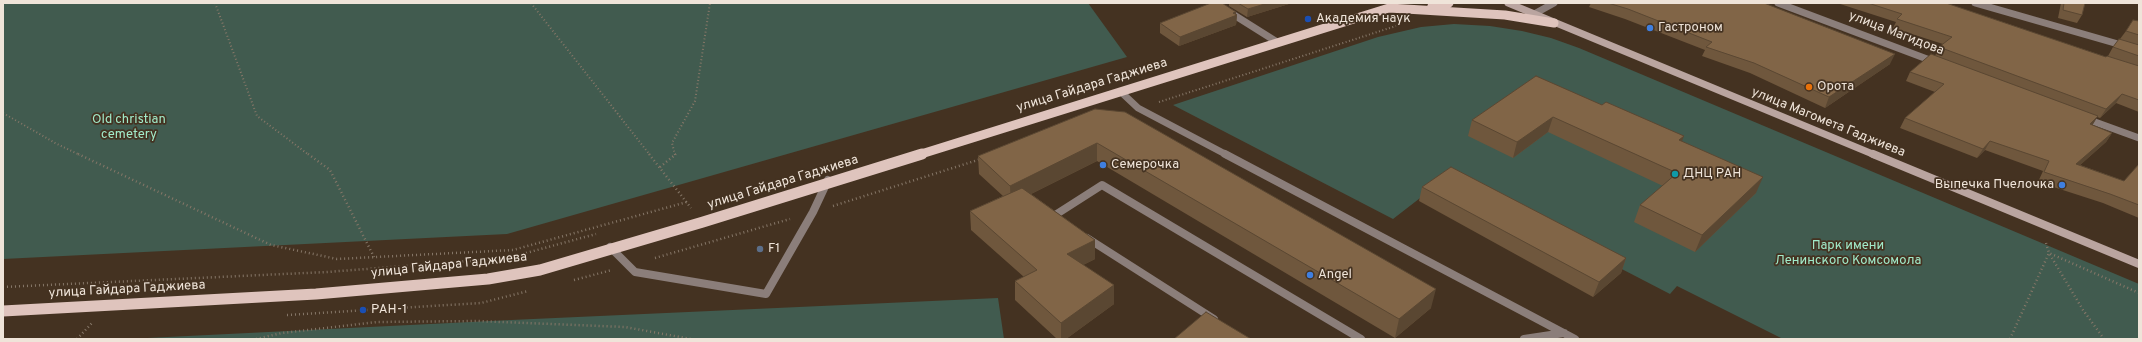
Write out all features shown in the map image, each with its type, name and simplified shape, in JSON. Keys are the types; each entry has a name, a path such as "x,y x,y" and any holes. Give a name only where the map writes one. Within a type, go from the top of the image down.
{"main road":[{"path":"1414,8 1449,3"},
{"name":"улица Магомета Гаджиева","path":"1508,3 2139,263"},
{"name":"улица Магомета Гаджиева","path":"1513,3 2139,263"},
{"name":"улица Гайдара Гаджиева","path":"3,311 316,294 488,279 540,270 827,182 1389,5"},
{"name":"улица Гайдара Гаджиева","path":"3,307 318,291 488,275 540,267 611,249 1121,92 1275,41 1389,8 1414,8 1505,15 1554,23"}],"street":[{"path":"1215,3 1275,41"},
{"path":"1536,13 1553,3"},
{"name":"улица Магидова","path":"1778,3 1945,66"},
{"path":"1975,3 2139,50"},
{"path":"1801,21 1811,15"},
{"path":"1121,92 1138,108 1575,339"},
{"path":"2079,116 2139,138"},
{"path":"611,249 635,272 766,294 813,212 827,182"},
{"path":"1066,225 1052,217 1102,185 1361,339"},
{"path":"1079,234 1219,322"},
{"path":"1524,339 1564,333"}],"path":[{"path":"215,3 256,116 330,170 374,257"},
{"path":"531,3 690,207 702,220"},
{"path":"660,168 676,154 672,143 695,101 710,3"},
{"path":"3,113 55,143 271,245 337,259 513,250 687,202"},
{"path":"683,210 698,205"},
{"path":"520,255 601,232"},
{"path":"2046,243 2049,253 2083,310 2104,339"},
{"path":"2049,253 2139,294"},
{"path":"2010,339 2049,253"},
{"path":"3,287 327,272 497,259"},
{"path":"256,339 282,333 377,322 476,322 624,327 691,339"},
{"path":"77,339 92,323"}],"green space":[{"name":"Old сhristian cemetery","path":"3,3 1088,3 1127,57 507,234 3,259"},
{"name":"Парк имени Ленинского Комсомола","path":"1454,24 1490,26 1522,31 1551,38 1579,48 2139,284 2139,339 1783,339 1677,286 1670,294 1446,178 1393,219 1173,105 1378,37 1421,27"},
{"path":"998,298 1004,339 127,339 511,320"}],"building":[{"path":"1211,3 1222,3 1236,12 1233,13 1237,15 1180,37 1160,23"},
{"path":"1238,3 1268,3 1248,9"},
{"path":"1608,3 1764,3 1895,54 1829,97 1754,63 1706,47 1712,42 1628,9"},
{"path":"1868,3 1946,3 2106,57 2107,56 2139,66 2139,100 2122,94 2106,109 1939,47 1952,37 1897,19 1902,14"},
{"path":"2064,3 2085,3 2082,15 2063,10"},
{"path":"2133,20 2139,21 2139,35 2126,31"},
{"path":"2119,39 2139,45 2139,56 2113,47"},
{"path":"1931,54 2098,116 2090,124 2112,133 2076,164 2124,181 2139,164 2139,205 2044,172 2049,161 1990,141 1983,149 1905,118 1944,84 1910,72"},
{"name":"ДНЦ РАН","path":"1536,76 1602,105 1606,102 1684,136 1679,140 1763,177 1702,235 1640,205 1677,173 1553,117 1517,142 1472,120"},
{"path":"1095,109 1125,112 1436,289 1399,319 1097,143 1010,186 978,156"},
{"path":"1451,167 1626,258 1599,282 1422,187"},
{"path":"1022,188 1095,240 1067,254 1114,285 1061,323 1015,281 1037,270 970,211"},
{"path":"1206,312 1251,339 1174,339"}],"place":[{"name":"Академия наук","path":"1308,19"},
{"name":"Гастроном","path":"1650,28"},
{"name":"Орота","path":"1809,87"},
{"name":"Семерочка","path":"1103,165"},
{"name":"ДНЦ РАН","path":"1675,174"},
{"name":"Выпечка Пчелочка","path":"2062,185"},
{"name":"F1","path":"760,249"},
{"name":"Angel","path":"1310,275"},
{"name":"РАН-1","path":"363,310"}]}
